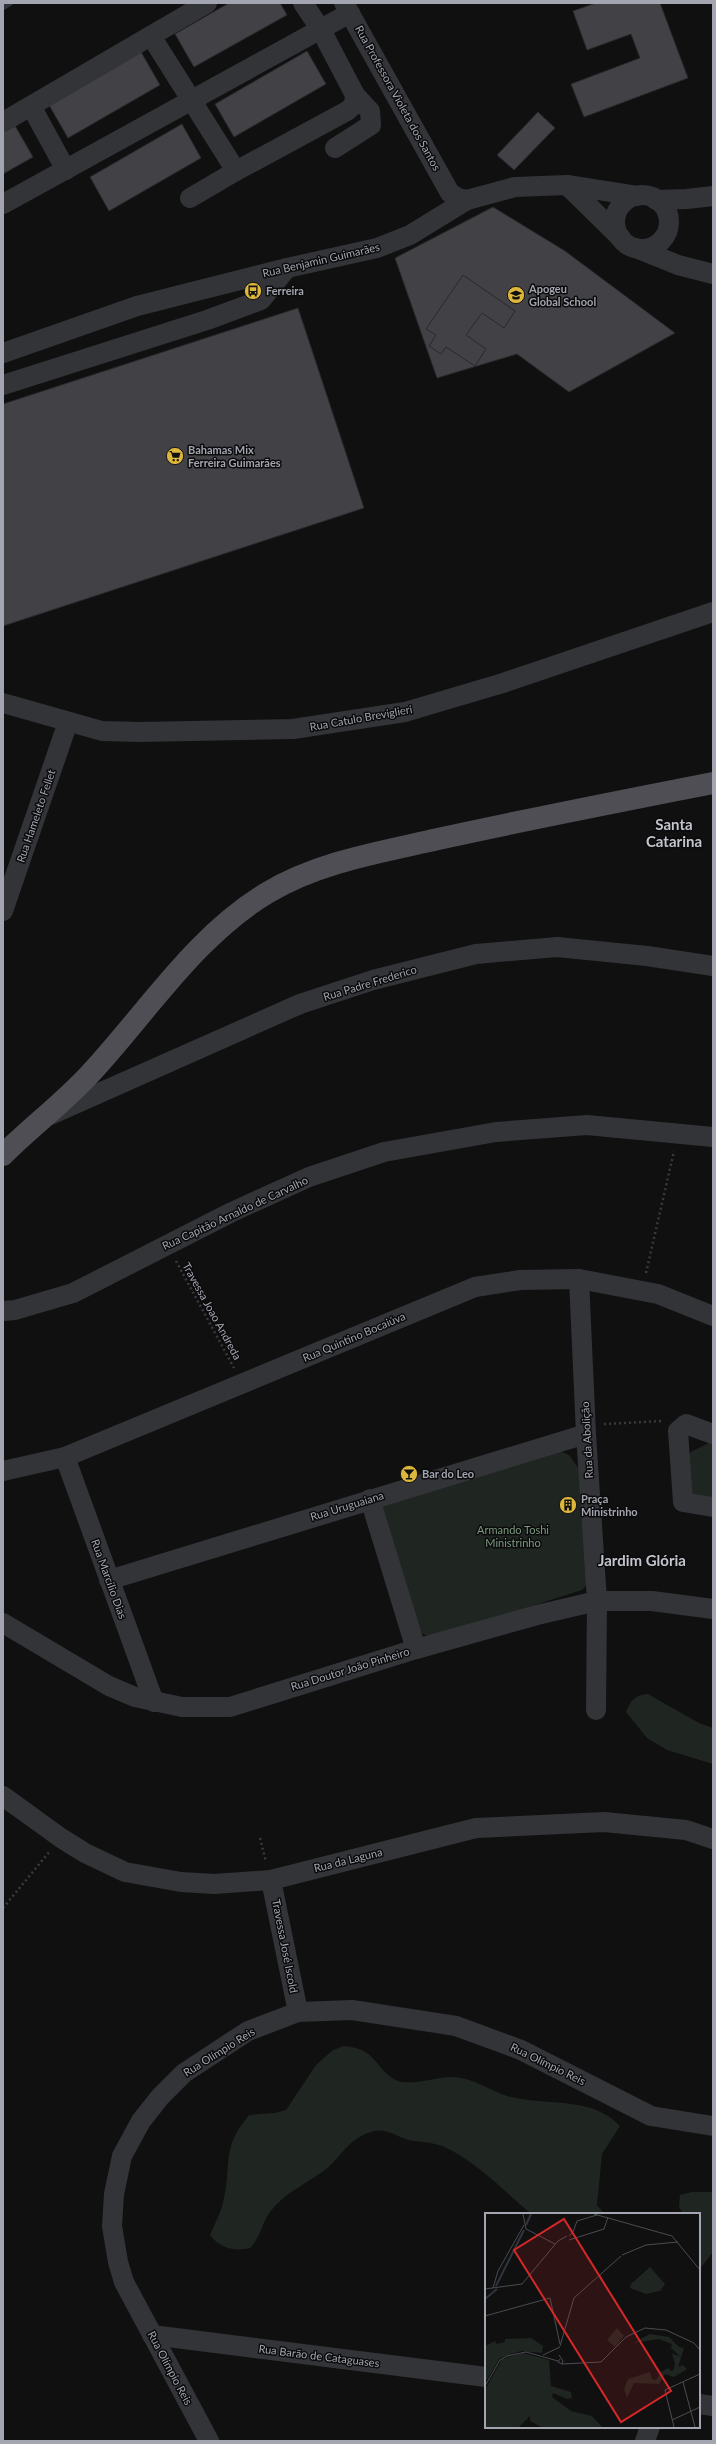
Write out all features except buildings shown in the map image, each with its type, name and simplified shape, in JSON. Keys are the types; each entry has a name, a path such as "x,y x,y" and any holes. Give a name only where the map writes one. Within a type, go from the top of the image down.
{"main road":[{"path":"3,1155 48,1116 87,1077 215,932 268,892 309,873 358,857 484,829 713,783"}],"street":[{"path":"3,122 207,3"},
{"path":"303,3 321,30 355,95 370,111 371,125 335,148"},
{"path":"3,204 321,30 347,8"},
{"name":"Rua Professora Violeta dos Santos","path":"347,8 458,197"},
{"path":"151,36 193,100 236,171"},
{"path":"190,198 236,171 348,111 354,105 355,95"},
{"path":"31,106 66,170"},
{"path":"567,185 628,244 678,265 713,274"},
{"name":"Rua Benjamin Guimarães","path":"3,353 137,306 287,268 377,248 410,235 439,219 458,197 515,187 567,185 637,196"},
{"path":"656,200 667,212 669,220 666,233 659,243 652,247 628,244 617,231 617,213 622,205 637,196 644,196 656,200 713,196"},
{"path":"3,385 207,320 261,300 287,268"},
{"name":"Rua Catulo Breviglieri","path":"3,703 68,722 102,730 140,732 293,730 405,712 503,684 713,612"},
{"name":"Rua Hameleto Fellet","path":"5,902 68,722"},
{"name":"Rua Padre Frederico","path":"48,1116 300,1004 373,980 476,954 556,947 647,956 713,966"},
{"name":"Rua Capitão Arnaldo de Carvalho","path":"3,1311 15,1310 73,1293 232,1212 309,1177 384,1152 496,1132 587,1124 713,1138"},
{"name":"Rua Quintino Bocaiúva","path":"3,1471 65,1457 475,1287 520,1280 579,1280 658,1294 713,1316"},
{"name":"Rua da Abolição","path":"579,1280 585,1429 597,1601 596,1710"},
{"path":"713,1434 686,1426 678,1431 683,1502 713,1507"},
{"name":"Rua Uruguaiana","path":"109,1580 370,1499 585,1429"},
{"name":"Rua Marcílio Dias","path":"65,1457 154,1702"},
{"path":"370,1499 416,1649"},
{"name":"Rua Doutor João Pinheiro","path":"3,1623 108,1686 154,1702 182,1707 230,1707 416,1649 537,1615 597,1601 652,1601 713,1609"},
{"name":"Rua da Laguna","path":"3,1796 61,1838 125,1872 187,1882 214,1884 476,1828 604,1822 686,1830 713,1839"},
{"name":"Travessa José Iscold","path":"269,1873 298,2012"},
{"name":"Rua Olímpio Reis","path":"208,2441 124,2282 118,2262 112,2226 114,2194 122,2156 141,2121 160,2097 184,2073 248,2031 298,2012 352,2010 456,2026 521,2050 651,2116 713,2126"},
{"name":"Rua Barão de Cataguases","path":"152,2335 485,2377"},
{"path":"700,2404 713,2406"},
{"path":"645,2441 650,2428"}],"path":[{"path":"642,1291 678,1133"},
{"name":"Travessa Joao Andreda","path":"167,1245 243,1384"},
{"path":"585,1429 671,1421 686,1426"},
{"path":"3,1908 61,1838"},
{"path":"260,1838 269,1873"}],"green space":[{"path":"709,1443 713,1443 713,1506 691,1497 685,1460 691,1452"},
{"name":"Armando Toshi Ministrinho","path":"560,1451 569,1455 579,1469 587,1585 582,1590 431,1638 420,1632 380,1507"},
{"path":"648,1694 699,1723 713,1728 713,1764 667,1750 647,1738 626,1712 634,1699"},
{"path":"344,2046 364,2051 371,2056 387,2074 397,2081 415,2082 447,2077 461,2078 476,2082 511,2097 525,2100 583,2106 596,2110 609,2117 620,2126 602,2154 597,2205 604,2213 530,2213 478,2168 454,2152 442,2146 409,2140 378,2130 365,2134 352,2142 325,2170 282,2199 267,2216 257,2239 250,2248 233,2249 218,2243 210,2235 223,2203 229,2155 234,2137 249,2115 275,2113 286,2110 316,2065 333,2050"},
{"path":"692,2192 713,2192 713,2252 700,2269 700,2213 682,2213 679,2207 680,2195"}],"waterway":[{"path":"3,8 11,3"}],"place":[{"name":"Ferreira","path":"253,291"},
{"name":"Apogeu Global School","path":"516,295"},
{"name":"Bahamas Mix Ferreira Guimarães","path":"175,456"},
{"name":"Bar do Leo","path":"409,1474"},
{"name":"Praça Ministrinho","path":"568,1505"}],"district":[{"name":"Santa Catarina","path":"674,834"},
{"name":"Jardim Glória","path":"642,1561"}]}
